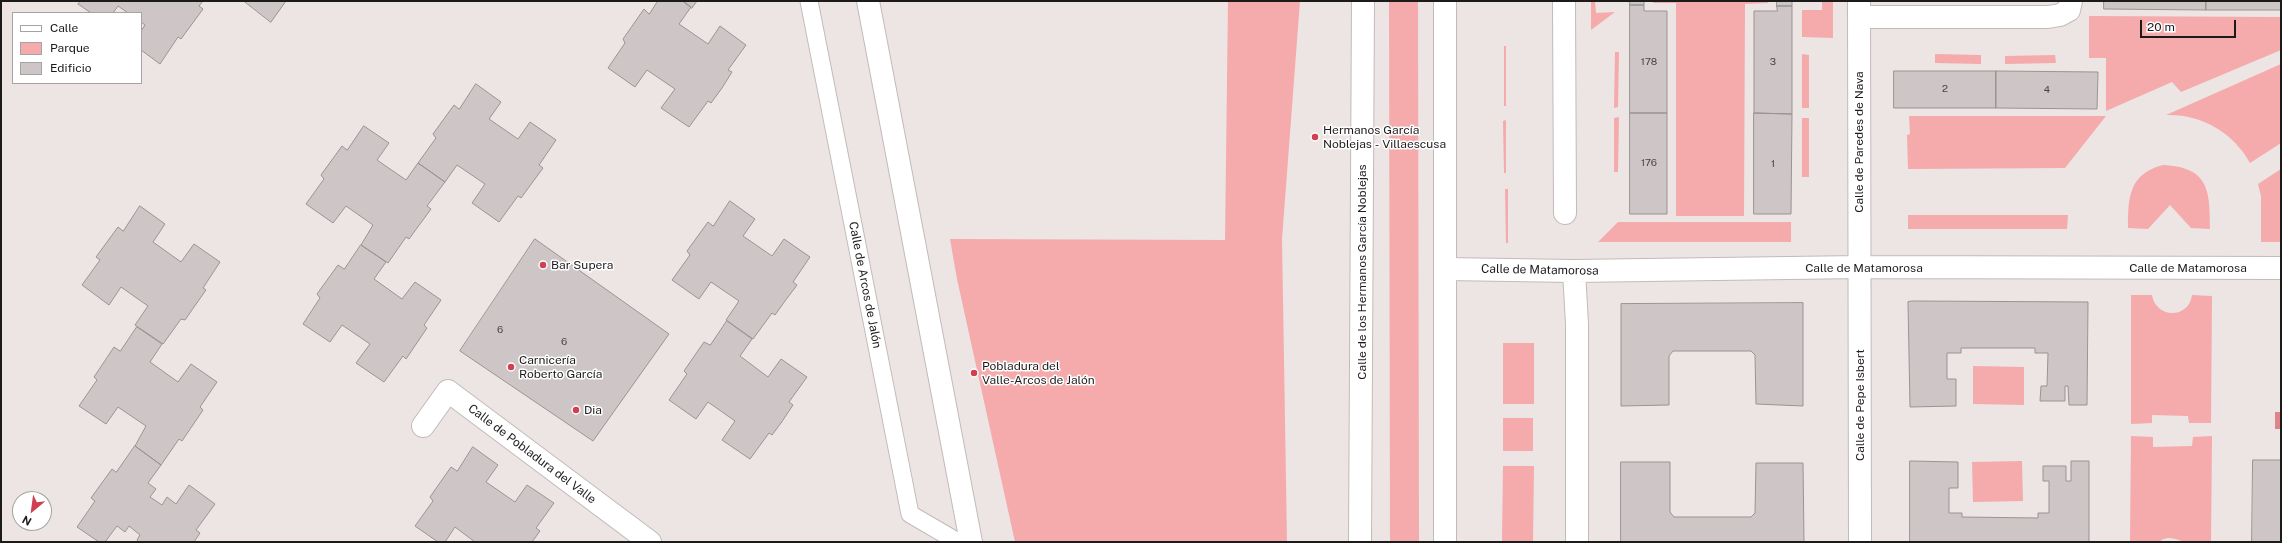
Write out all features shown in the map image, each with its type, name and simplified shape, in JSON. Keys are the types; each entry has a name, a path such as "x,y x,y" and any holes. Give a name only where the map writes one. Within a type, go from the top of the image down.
{"street":[{"path":"868,1 971,542"},
{"name":"Calle de los Hermanos García Noblejas","path":"1360,542 1363,1"},
{"path":"1445,1 1445,542"},
{"path":"1564,1 1565,213"},
{"name":"Calle de Paredes de Nava","path":"1860,267 1858,210 1859,9 2048,17 2060,15 2069,10 2071,1"},
{"name":"Calle de Matamorosa","path":"1446,269 1574,271 1860,267 2281,268"},
{"name":"Calle de Pepe Isbert","path":"1860,267 1860,542"},
{"path":"1574,271 1577,324 1577,542"},
{"name":"Calle de Pobladura del Valle","path":"423,426 448,391 650,542"}],"lane":[{"name":"Calle de Arcos de Jalón","path":"809,1 910,514 958,542"}],"green space":[{"path":"1228,1 1300,1 1282,239 1287,542 1015,542 957,279 950,239 1225,240"},
{"path":"1389,1 1418,1 1419,542 1390,542"},
{"path":"1591,1 1595,1 1596,13 1615,12 1591,30"},
{"path":"1653,1 1768,1 1768,3 1745,4 1744,216 1676,216 1676,3 1653,3"},
{"path":"1822,1 1833,1 1833,38 1802,37 1802,10 1822,10"},
{"path":"2089,16 2281,17 2281,50 2181,92 2172,82 2106,111 2106,58 2089,58"},
{"path":"1504,46 1506,46 1506,106 1504,106"},
{"path":"1615,52 1619,52 1618,107 1614,108"},
{"path":"1802,54 1809,55 1809,108 1802,108"},
{"path":"1935,54 1981,55 1981,64 1935,63"},
{"path":"2055,55 2056,63 2005,64 2005,56"},
{"path":"2281,64 2281,143 2250,163 2235,142 2215,127 2192,118 2166,115"},
{"path":"1909,116 2106,116 2065,168 1908,169 1907,135 1910,134"},
{"path":"1619,117 1618,172 1614,172 1614,118"},
{"path":"1802,118 1809,118 1809,177 1802,177"},
{"path":"1506,120 1506,173 1504,173 1503,121"},
{"path":"2163,165 2190,170 2198,176 2204,184 2209,203 2210,229 2191,228 2170,205 2148,229 2128,228 2130,197 2133,188 2143,174"},
{"path":"2281,169 2281,242 2261,242 2261,196 2258,184"},
{"path":"1505,189 1508,189 1508,243 1506,243"},
{"path":"1908,215 2068,215 2067,229 1908,229"},
{"path":"1618,222 1791,222 1791,242 1598,242"},
{"path":"2131,295 2152,295 2155,303 2160,308 2166,312 2172,313 2179,312 2185,308 2190,303 2192,295 2212,296 2211,423 2189,423 2188,416 2152,415 2152,423 2131,424"},
{"path":"1503,343 1534,343 1534,404 1503,404"},
{"path":"1973,366 2024,367 2024,405 1973,404"},
{"path":"1503,418 1533,418 1533,451 1503,451"},
{"path":"2131,436 2153,437 2153,447 2192,446 2193,437 2212,436 2211,542 2186,542 2172,538 2165,538 2159,542 2130,542"},
{"path":"2022,461 2023,501 1973,502 1972,462"},
{"path":"1503,466 1534,466 1533,542 1502,542"}],"shaded area":[{"path":"2275,412 2281,412 2281,429 2275,429"}],"building":[{"path":"81,1 203,1 199,6 203,9 181,39 178,37 160,64 142,51 142,30 145,25 142,23 142,12 127,12 118,6 114,12 90,12 78,4"},
{"path":"244,1 286,1 271,22"},
{"path":"658,1 683,1 691,7 679,24 708,44 720,26 746,45 728,70 732,72 722,88 711,103 708,101 689,127 661,108 675,89 647,70 635,87 608,68 625,43 623,39 644,9 649,14"},
{"path":"683,1 697,1 692,8"},
{"path":"1630,1 1644,1 1644,5 1630,5"},
{"path":"1777,1 1792,1 1792,6 1777,6"},
{"path":"2104,1 2206,1 2206,10 2104,9"},
{"path":"2206,1 2281,1 2281,10 2206,10"},
{"path":"1630,5 1644,5 1644,11 1667,11 1667,113 1630,113"},
{"path":"1777,6 1792,6 1792,114 1754,113 1754,11 1777,11"},
{"path":"1894,71 1996,71 1996,108 1894,108"},
{"path":"1996,71 2098,72 2097,109 1996,108"},
{"path":"476,84 501,102 489,119 518,139 530,122 556,140 539,165 543,168 521,198 518,196 499,222 472,203 485,184 457,165 445,182 418,163 436,138 433,134 454,105 459,109"},
{"path":"1630,113 1667,113 1667,214 1630,214"},
{"path":"1754,113 1792,114 1791,214 1754,214"},
{"path":"364,126 389,143 377,160 406,180 418,163 445,182 427,206 431,209 409,239 406,237 388,263 361,245 373,225 346,206 333,223 306,204 324,179 321,175 342,146 347,150"},
{"path":"730,201 755,219 743,236 772,256 784,239 810,257 793,282 797,285 775,315 772,313 753,339 726,320 739,301 711,282 699,299 672,280 690,255 687,251 708,222 713,226"},
{"path":"140,206 165,224 153,242 181,262 194,244 220,262 203,288 206,290 185,320 181,319 163,344 135,325 148,306 121,287 109,305 82,285 100,260 96,257 118,227 123,231"},
{"path":"535,239 669,334 593,441 460,351"},
{"path":"361,245 386,262 374,279 402,299 415,282 441,300 424,325 427,328 406,359 403,356 384,382 356,363 370,344 342,325 330,342 303,324 320,298 317,294 338,265 344,269"},
{"path":"1908,302 2088,302 2087,405 2069,405 2068,386 2065,386 2065,401 2040,401 2041,386 2047,386 2048,353 2035,353 2035,348 1961,348 1961,353 1947,353 1947,379 1956,379 1956,406 1910,407"},
{"path":"1803,303 1803,406 1756,404 1755,355 1751,351 1673,351 1669,356 1669,405 1621,406 1621,304"},
{"path":"727,321 752,339 740,356 768,377 781,359 807,377 789,402 793,405 781,423 772,435 769,433 750,459 722,440 735,421 708,402 696,419 669,400 687,374 684,371 704,342 710,345"},
{"path":"137,327 162,344 150,362 178,382 191,364 217,382 200,407 203,410 182,441 179,439 161,465 135,446 146,426 118,407 106,424 79,406 97,380 94,377 114,347 120,351"},
{"path":"135,446 161,465 148,483 156,489 150,497 162,505 167,497 176,504 189,485 215,504 196,530 200,533 194,542 139,542 137,540 140,535 129,526 125,532 117,526 105,542 99,542 77,527 95,501 91,498 112,469 116,472"},
{"path":"473,447 498,465 486,482 515,502 527,485 554,503 536,528 540,531 532,542 475,542 455,527 445,542 438,542 415,526 433,501 430,497 451,467 457,471"},
{"path":"2253,460 2281,460 2281,542 2252,542"},
{"path":"1910,461 1958,462 1958,488 1949,488 1949,513 1962,513 1962,517 2038,518 2038,513 2049,513 2049,481 2043,481 2043,466 2066,466 2066,481 2071,481 2071,461 2089,461 2089,542 1910,542"},
{"path":"1621,462 1670,462 1670,512 1674,517 1751,517 1755,513 1756,463 1803,463 1804,542 1621,542"}],"place":[{"name":"Hermanos García Noblejas - Villaescusa","path":"1315,137"},
{"name":"Bar Supera","path":"543,265"},
{"name":"Carnicería Roberto García","path":"511,367"},
{"name":"Pobladura del Valle-Arcos de Jalón","path":"974,373"},
{"name":"Dia","path":"576,410"}]}
